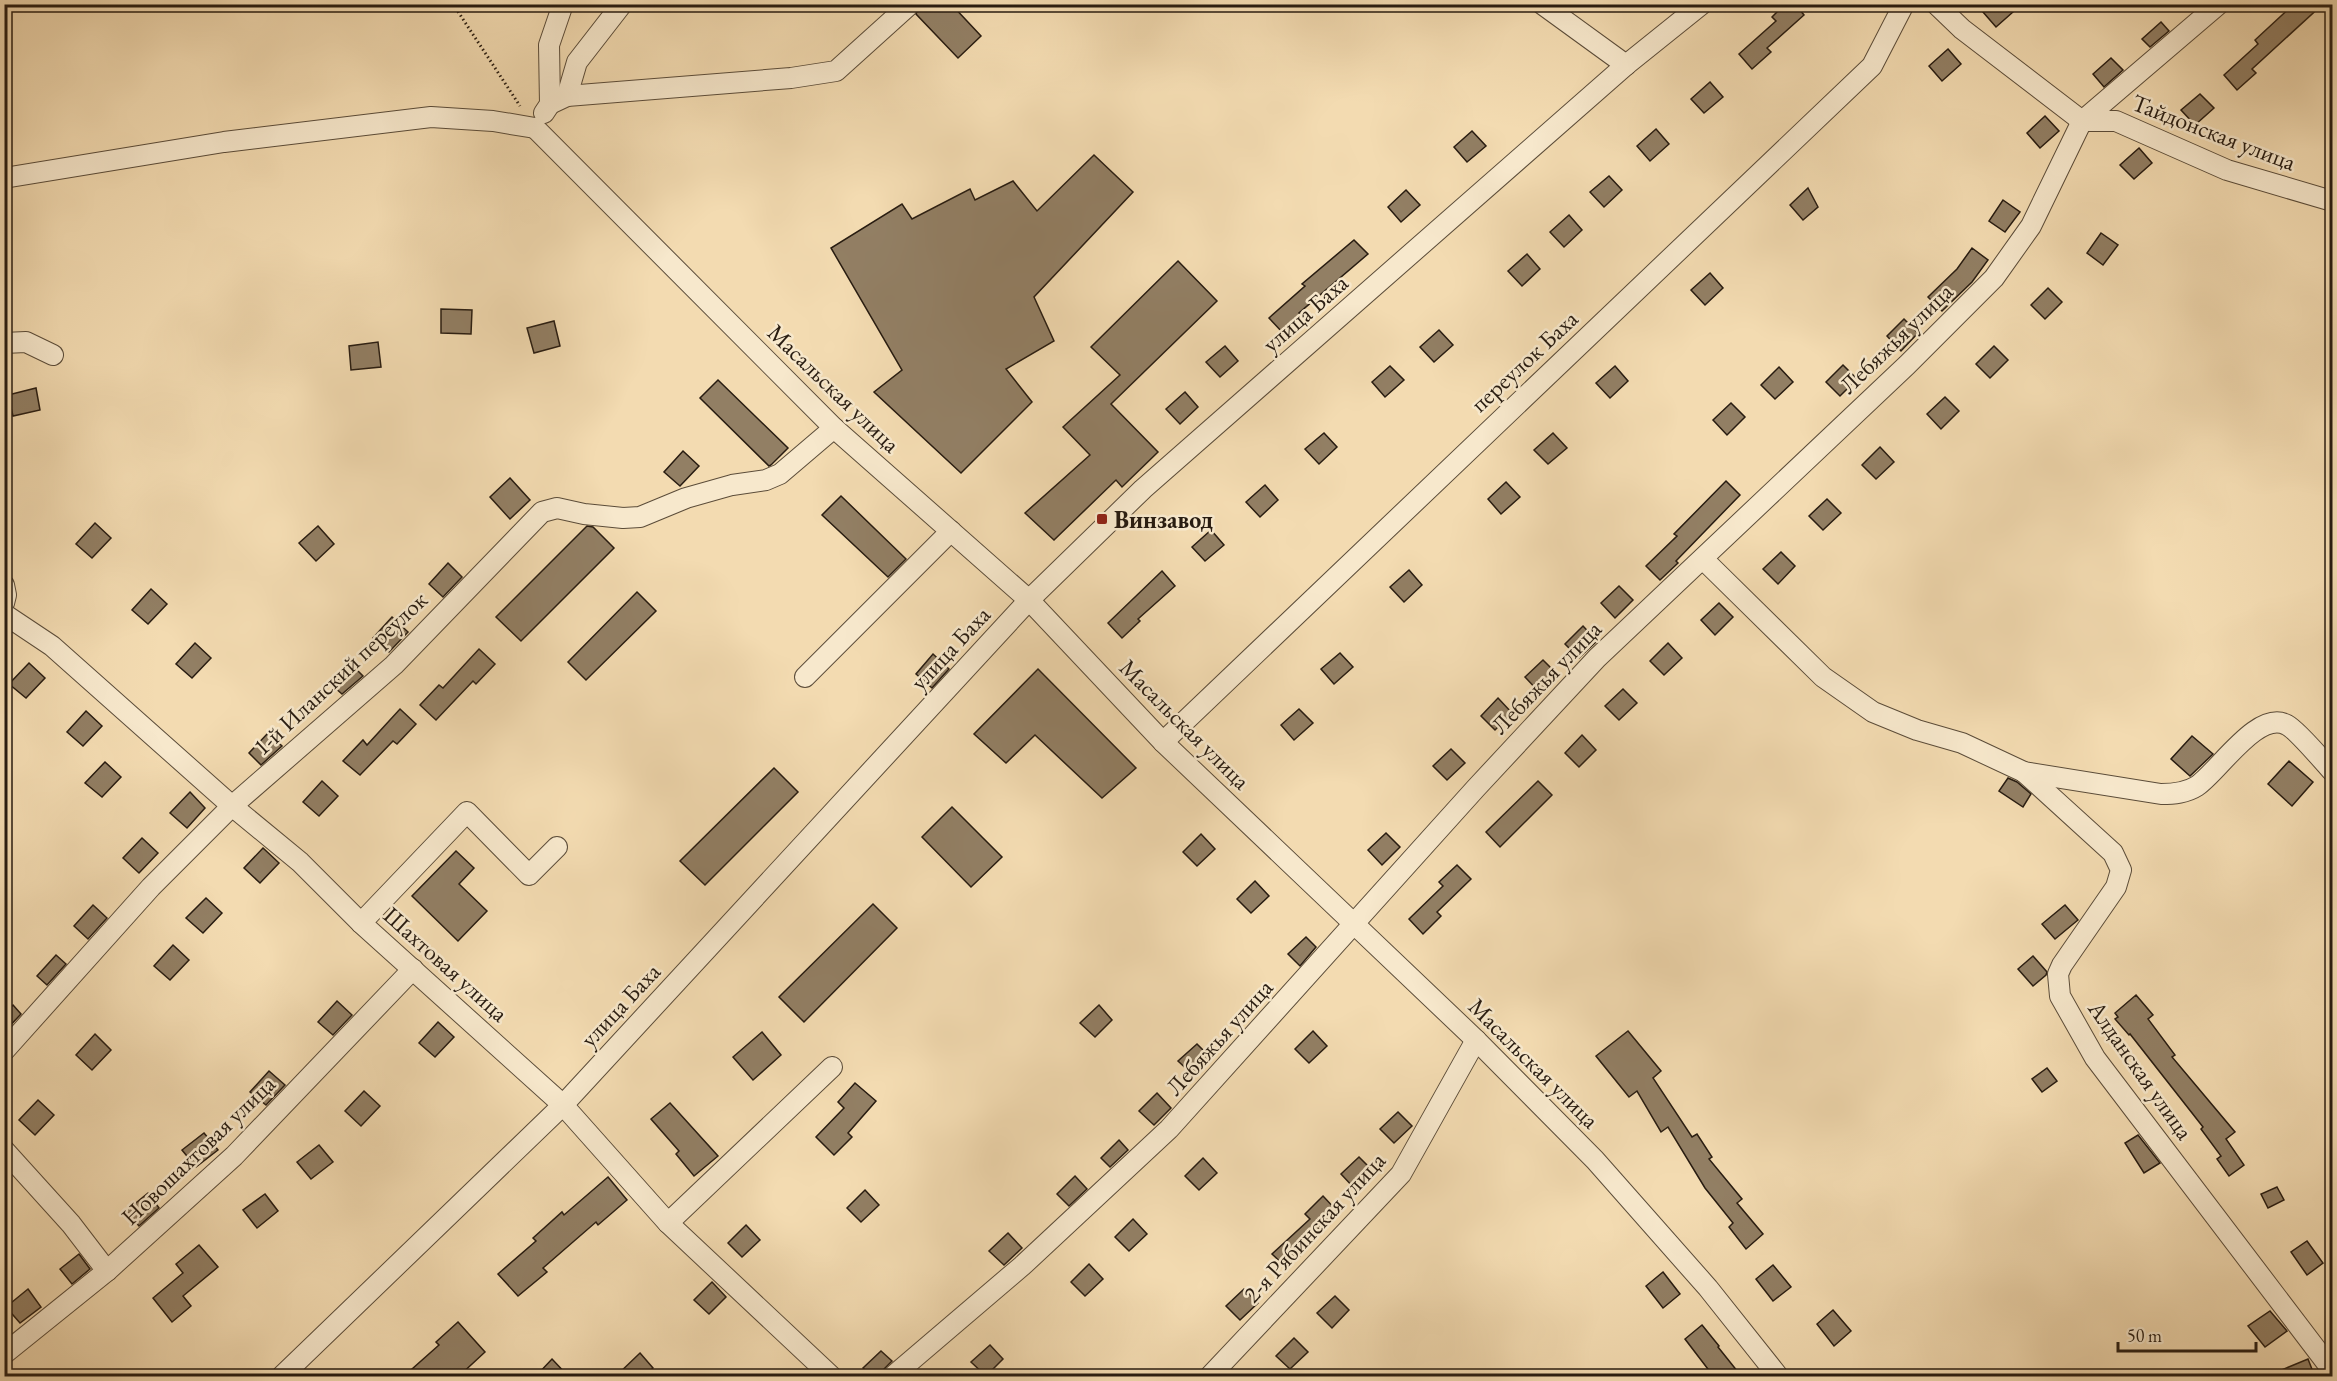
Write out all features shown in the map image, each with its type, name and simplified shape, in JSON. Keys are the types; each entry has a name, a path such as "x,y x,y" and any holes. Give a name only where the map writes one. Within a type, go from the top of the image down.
{"street":[{"path":"559,100 549,45 563,4"},
{"path":"4,178 224,142 431,117 493,121 535,128 559,100 577,63 622,4"},
{"path":"1542,4 1626,65"},
{"name":"улица Баха","path":"282,1377 563,1105 1029,600 1143,489 1626,65 1702,4"},
{"name":"переулок Баха","path":"1163,742 1872,66 1904,4"},
{"path":"1936,4 1962,29 2082,120"},
{"name":"Лебяжья улица","path":"893,1377 1022,1266 1169,1129 1476,788 1597,658 1907,365 1994,278 2031,226 2082,120 2219,4"},
{"path":"559,100 791,78 836,71 908,6"},
{"name":"Тайдонская улица","path":"2082,120 2116,121 2227,170 2332,201"},
{"name":"Масальская улица","path":"535,128 834,428 1029,600 1163,742 1476,1040 1595,1160 1708,1288 1778,1377"},
{"path":"4,343 26,342 53,355"},
{"name":"1-й Иланский переулок","path":"4,1052 151,887 232,806 394,665 542,512 557,508 584,514 622,518 640,517 686,498 732,485 766,480 780,474 834,428"},
{"path":"805,677 951,531"},
{"path":"1703,559 1823,677 1847,696 1873,712 1917,730 1962,743 2024,772 2162,794 2179,794 2197,786 2259,726 2274,721 2288,725 2332,771"},
{"path":"4,585 6,595 4,603"},
{"name":"Шахтовая улица","path":"4,614 52,646 232,806 300,862 361,923 563,1105 668,1222 831,1377"},
{"name":"Алданская улица","path":"2024,772 2113,853 2121,870 2116,887 2062,965 2058,974 2060,996 2095,1058 2332,1370"},
{"path":"361,923 467,812 529,875 557,847"},
{"name":"Новошахтовая улица","path":"4,1354 107,1271 234,1156 413,969"},
{"name":"2-я Рябинская улица","path":"1210,1377 1401,1174 1476,1040"},
{"path":"668,1222 832,1066"},
{"path":"4,1150 71,1224 107,1271"}],"path":[{"path":"453,4 535,128"}],"building":[{"path":"920,4 951,4 981,36 958,58 916,14"},
{"path":"1785,4 1795,4 1804,15 1767,48 1771,52 1752,69 1739,54 1776,21 1772,17"},
{"path":"1992,4 2022,4 1996,27 1983,12"},
{"path":"2294,4 2323,4 2252,69 2256,73 2237,90 2224,75 2258,44 2255,40"},
{"path":"2161,22 2169,31 2150,47 2142,39"},
{"path":"1948,49 1961,64 1942,81 1929,66"},
{"path":"2111,58 2123,70 2104,87 2093,74"},
{"path":"1710,82 1723,97 1704,113 1691,99"},
{"path":"2200,94 2214,108 2195,125 2181,110"},
{"path":"2045,116 2059,131 2040,148 2027,133"},
{"path":"1656,129 1669,144 1650,161 1637,146"},
{"path":"1472,131 1486,146 1467,162 1454,147"},
{"path":"2139,148 2152,163 2134,179 2120,165"},
{"path":"1094,155 1133,192 1034,297 1054,341 1006,369 1032,402 961,473 874,392 902,370 831,248 902,204 912,219 970,189 975,200 1013,181 1037,211"},
{"path":"1609,176 1622,190 1604,207 1590,192"},
{"path":"1808,188 1818,207 1803,220 1790,205"},
{"path":"1406,190 1420,205 1401,222 1388,207"},
{"path":"2003,200 2020,212 2005,232 1989,221"},
{"path":"1569,215 1582,230 1564,247 1550,232"},
{"path":"2101,233 2118,245 2103,265 2087,253"},
{"path":"1354,240 1368,254 1299,313 1301,316 1283,333 1269,318 1305,286 1302,284"},
{"path":"1972,248 1988,260 1972,282 1942,311 1928,297 1957,269"},
{"path":"1527,254 1540,269 1522,286 1508,271"},
{"path":"1178,261 1217,301 1111,404 1158,452 1122,487 1116,480 1054,540 1025,513 1090,455 1063,427 1120,375 1091,347"},
{"path":"1710,273 1723,288 1705,305 1691,290"},
{"path":"2048,288 2062,302 2045,319 2031,305"},
{"path":"441,309 472,310 471,334 441,333"},
{"path":"1904,319 1918,333 1901,351 1887,336"},
{"path":"554,321 560,346 534,353 527,328"},
{"path":"1439,330 1453,345 1434,362 1420,347"},
{"path":"378,342 381,367 351,370 349,346"},
{"path":"1225,346 1238,361 1220,377 1206,362"},
{"path":"1994,346 2008,360 1990,378 1976,364"},
{"path":"1843,365 1857,379 1840,396 1826,382"},
{"path":"1390,366 1404,380 1385,397 1372,382"},
{"path":"1615,366 1628,381 1610,398 1596,383"},
{"path":"1779,367 1793,382 1775,399 1761,385"},
{"path":"718,380 788,448 771,465 769,466 700,398"},
{"path":"36,388 40,410 13,416 8,395"},
{"path":"1185,392 1198,407 1180,424 1166,409"},
{"path":"1945,397 1959,411 1941,429 1927,414"},
{"path":"1731,403 1745,417 1727,435 1713,420"},
{"path":"1324,433 1337,447 1319,464 1305,449"},
{"path":"1553,433 1567,448 1548,464 1534,450"},
{"path":"1880,447 1894,462 1876,479 1862,465"},
{"path":"683,451 699,466 680,486 664,472"},
{"path":"510,478 530,500 510,519 490,497"},
{"path":"1726,481 1740,495 1660,580 1646,566 1677,536 1674,534"},
{"path":"1506,482 1520,497 1501,514 1488,499"},
{"path":"1265,485 1278,500 1260,517 1246,502"},
{"path":"841,496 906,559 888,577 822,515"},
{"path":"1827,499 1841,513 1823,530 1809,516"},
{"path":"95,523 111,538 92,558 76,544"},
{"path":"318,526 334,544 316,561 299,543"},
{"path":"587,526 593,527 614,548 521,641 496,617"},
{"path":"1211,530 1224,545 1205,561 1192,547"},
{"path":"1781,552 1795,566 1778,584 1763,569"},
{"path":"448,563 462,577 443,597 429,584"},
{"path":"1409,570 1422,585 1404,602 1390,587"},
{"path":"1162,571 1175,586 1138,619 1140,621 1122,638 1108,623"},
{"path":"1619,586 1633,600 1615,618 1601,603"},
{"path":"151,589 167,604 148,624 132,610"},
{"path":"637,592 656,611 586,680 568,662"},
{"path":"1719,603 1733,617 1715,635 1701,620"},
{"path":"392,617 408,632 389,652 373,638"},
{"path":"1583,626 1597,641 1579,658 1565,644"},
{"path":"195,643 211,658 192,678 176,664"},
{"path":"1668,643 1682,658 1664,675 1650,661"},
{"path":"479,649 495,664 476,684 473,681 436,720 420,705 439,685 443,688"},
{"path":"1340,653 1353,667 1334,684 1321,669"},
{"path":"933,654 949,669 932,688 916,674"},
{"path":"1543,660 1557,674 1539,692 1525,677"},
{"path":"29,663 45,678 26,698 9,684"},
{"path":"352,665 363,676 342,694 333,686"},
{"path":"1038,669 1136,768 1102,798 1035,735 1006,763 974,734"},
{"path":"1623,689 1637,703 1619,720 1605,706"},
{"path":"1498,698 1512,713 1495,730 1481,716"},
{"path":"400,709 416,724 397,744 393,741 360,775 343,761 363,740 367,745"},
{"path":"1299,709 1313,723 1294,740 1281,725"},
{"path":"86,711 102,726 83,746 67,732"},
{"path":"268,733 282,746 261,765 249,753"},
{"path":"1582,735 1596,750 1579,767 1565,753"},
{"path":"2192,736 2213,754 2190,776 2171,759"},
{"path":"1451,749 1465,763 1447,780 1433,766"},
{"path":"2289,761 2313,782 2292,806 2268,784"},
{"path":"105,762 121,777 102,797 85,783"},
{"path":"774,768 798,792 705,885 680,861"},
{"path":"2008,778 2017,782 2031,794 2023,807 1999,791"},
{"path":"322,781 338,796 319,816 303,802"},
{"path":"1538,781 1552,795 1500,847 1486,832"},
{"path":"190,792 205,808 187,828 170,813"},
{"path":"952,807 1002,857 971,887 922,837"},
{"path":"1386,833 1400,847 1382,865 1368,850"},
{"path":"1201,834 1215,849 1197,866 1183,852"},
{"path":"142,838 158,853 139,873 123,858"},
{"path":"263,848 279,863 260,883 244,868"},
{"path":"456,851 474,868 459,884 487,911 458,941 412,896"},
{"path":"1457,865 1471,879 1437,912 1441,916 1423,934 1409,919 1443,886 1439,882"},
{"path":"1255,881 1269,896 1251,913 1237,899"},
{"path":"206,898 222,913 203,933 186,918"},
{"path":"873,904 897,928 804,1022 779,997"},
{"path":"93,905 107,918 88,939 74,926"},
{"path":"2065,905 2078,920 2055,939 2042,924"},
{"path":"1306,937 1316,947 1300,966 1288,954"},
{"path":"173,945 189,960 170,980 154,966"},
{"path":"56,955 66,964 47,985 37,976"},
{"path":"2033,956 2047,972 2033,986 2018,969"},
{"path":"2136,995 2153,1015 2148,1019 2175,1055 2172,1057 2235,1132 2226,1139 2244,1165 2229,1176 2217,1159 2221,1156 2201,1129 2203,1127 2130,1034 2115,1019 2118,1017 2115,1013"},
{"path":"337,1001 352,1015 333,1035 318,1022"},
{"path":"13,1005 21,1014 4,1032 4,1014"},
{"path":"1099,1005 1112,1020 1095,1037 1080,1023"},
{"path":"438,1022 454,1037 435,1057 419,1043"},
{"path":"1313,1031 1327,1046 1309,1063 1295,1049"},
{"path":"1628,1031 1661,1071 1653,1078 1692,1137 1697,1134 1712,1157 1709,1159 1742,1199 1737,1203 1763,1234 1746,1249 1729,1227 1733,1223 1705,1188 1668,1127 1661,1132 1637,1091 1629,1097 1596,1056"},
{"path":"762,1032 781,1055 753,1080 733,1057"},
{"path":"95,1034 111,1050 92,1070 76,1055"},
{"path":"1197,1044 1211,1058 1193,1075 1178,1061"},
{"path":"2047,1068 2057,1081 2042,1092 2032,1079"},
{"path":"269,1071 285,1085 266,1105 250,1092"},
{"path":"855,1083 876,1101 848,1133 852,1137 834,1155 816,1137 844,1108 838,1102"},
{"path":"364,1091 380,1106 361,1126 345,1111"},
{"path":"1157,1093 1171,1108 1154,1125 1139,1111"},
{"path":"38,1100 54,1115 35,1135 19,1120"},
{"path":"670,1103 718,1156 694,1176 676,1154 679,1151 651,1119"},
{"path":"1398,1112 1412,1126 1394,1143 1380,1129"},
{"path":"204,1133 218,1150 196,1167 182,1150"},
{"path":"2138,1135 2160,1163 2144,1173 2125,1143"},
{"path":"1119,1140 1128,1150 1110,1167 1101,1158"},
{"path":"319,1145 333,1162 311,1179 297,1162"},
{"path":"1359,1157 1373,1171 1355,1189 1341,1174"},
{"path":"1203,1158 1217,1173 1199,1190 1185,1176"},
{"path":"1075,1176 1087,1189 1069,1206 1057,1194"},
{"path":"608,1177 627,1200 598,1225 596,1222 543,1268 547,1272 518,1296 498,1274 536,1241 533,1238 562,1212 564,1215"},
{"path":"2277,1187 2284,1200 2268,1208 2261,1194"},
{"path":"865,1190 879,1205 861,1222 847,1208"},
{"path":"148,1193 159,1208 139,1226 126,1211"},
{"path":"265,1194 278,1211 257,1228 243,1210"},
{"path":"1323,1196 1337,1211 1301,1247 1305,1251 1287,1268 1272,1254 1310,1219 1305,1214"},
{"path":"1133,1219 1147,1234 1129,1251 1115,1237"},
{"path":"746,1225 760,1240 742,1257 728,1243"},
{"path":"1008,1233 1022,1248 1004,1265 989,1251"},
{"path":"2307,1241 2323,1263 2307,1275 2291,1252"},
{"path":"199,1245 218,1267 183,1296 191,1306 172,1322 153,1298 183,1273 176,1264"},
{"path":"79,1254 90,1269 72,1284 60,1269"},
{"path":"1089,1264 1103,1279 1085,1296 1071,1282"},
{"path":"1773,1265 1791,1287 1773,1301 1756,1279"},
{"path":"1663,1272 1680,1294 1663,1308 1646,1286"},
{"path":"712,1282 726,1297 709,1314 694,1300"},
{"path":"28,1289 41,1307 20,1323 6,1307"},
{"path":"1244,1289 1258,1303 1240,1320 1226,1306"},
{"path":"1335,1296 1349,1310 1332,1328 1317,1313"},
{"path":"1833,1310 1851,1331 1834,1346 1817,1324"},
{"path":"2270,1311 2287,1331 2265,1347 2248,1326"},
{"path":"458,1322 485,1352 458,1377 403,1377 439,1345 436,1342"},
{"path":"1702,1325 1742,1377 1714,1377 1685,1339"},
{"path":"1294,1338 1308,1352 1290,1369 1276,1356"},
{"path":"990,1345 1003,1359 986,1376 971,1362"},
{"path":"881,1351 892,1361 882,1371 881,1377 872,1377 863,1368"},
{"path":"640,1353 653,1368 644,1377 615,1377"},
{"path":"552,1359 569,1377 535,1377"},
{"path":"2308,1359 2315,1377 2267,1377 2267,1376"}],"place":[{"name":"Винзавод","path":"1102,519"}]}
